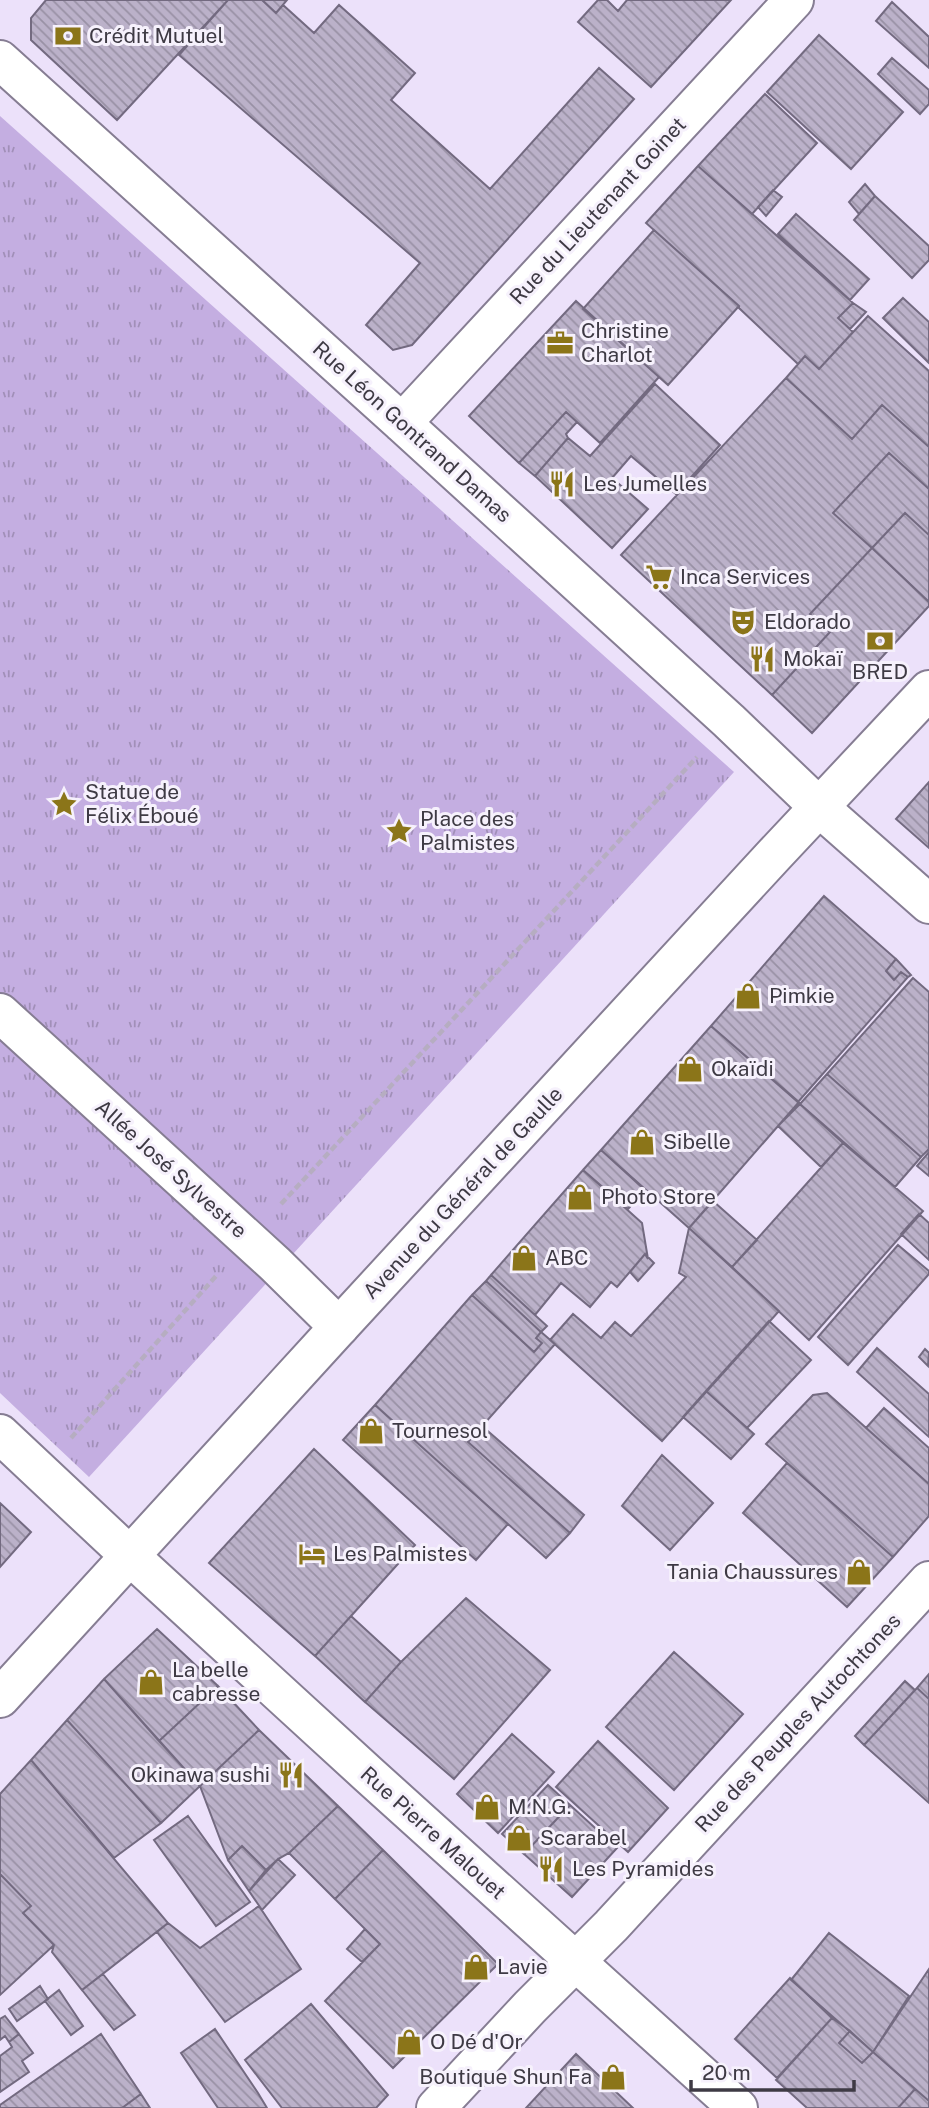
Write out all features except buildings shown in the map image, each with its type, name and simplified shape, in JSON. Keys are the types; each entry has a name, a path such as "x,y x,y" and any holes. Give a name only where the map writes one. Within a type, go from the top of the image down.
{"street":[{"name":"Rue du Lieutenant Goinet","path":"402,423 794,0"},
{"name":"Rue Léon Gontrand Damas","path":"0,60 729,721 820,808 929,904"},
{"name":"Avenue du Général de Gaulle","path":"0,1698 339,1327 929,690"},
{"name":"Allée José Sylvestre","path":"0,1013 258,1248 339,1327"},
{"name":"Rue Pierre Malouet","path":"0,1434 130,1556 738,2108"},
{"name":"Rue des Peuples Autochtones","path":"436,2108 621,1916 929,1580"}],"path":[{"path":"274,1212 702,751"},
{"path":"68,1441 225,1266"}],"green space":[{"name":"Place des Palmistes","path":"0,116 734,772 89,1477 0,1393"}],"place":[{"name":"Crédit Mutuel","path":"68,36"},
{"name":"Christine Charlot","path":"560,343"},
{"name":"Les Jumelles","path":"562,484"},
{"name":"Inca Services","path":"659,577"},
{"name":"Eldorado","path":"743,622"},
{"name":"BRED","path":"880,641"},
{"name":"Mokaï","path":"762,659"},
{"name":"Statue de Félix Éboué","path":"64,804"},
{"name":"Place des Palmistes","path":"399,831"},
{"name":"Pimkie","path":"748,996"},
{"name":"Okaïdi","path":"690,1069"},
{"name":"Sibelle","path":"642,1142"},
{"name":"Photo Store","path":"580,1197"},
{"name":"ABC","path":"524,1258"},
{"name":"Tournesol","path":"371,1431"},
{"name":"Les Palmistes","path":"312,1554"},
{"name":"Tania Chaussures","path":"859,1572"},
{"name":"La belle cabresse","path":"151,1682"},
{"name":"Okinawa sushi","path":"291,1775"},
{"name":"M.N.G.","path":"487,1807"},
{"name":"Scarabel","path":"519,1838"},
{"name":"Les Pyramides","path":"551,1869"},
{"name":"Lavie","path":"476,1967"},
{"name":"O Dé d'Or","path":"409,2042"},
{"name":"Boutique Shun Fa","path":"613,2077"}]}
